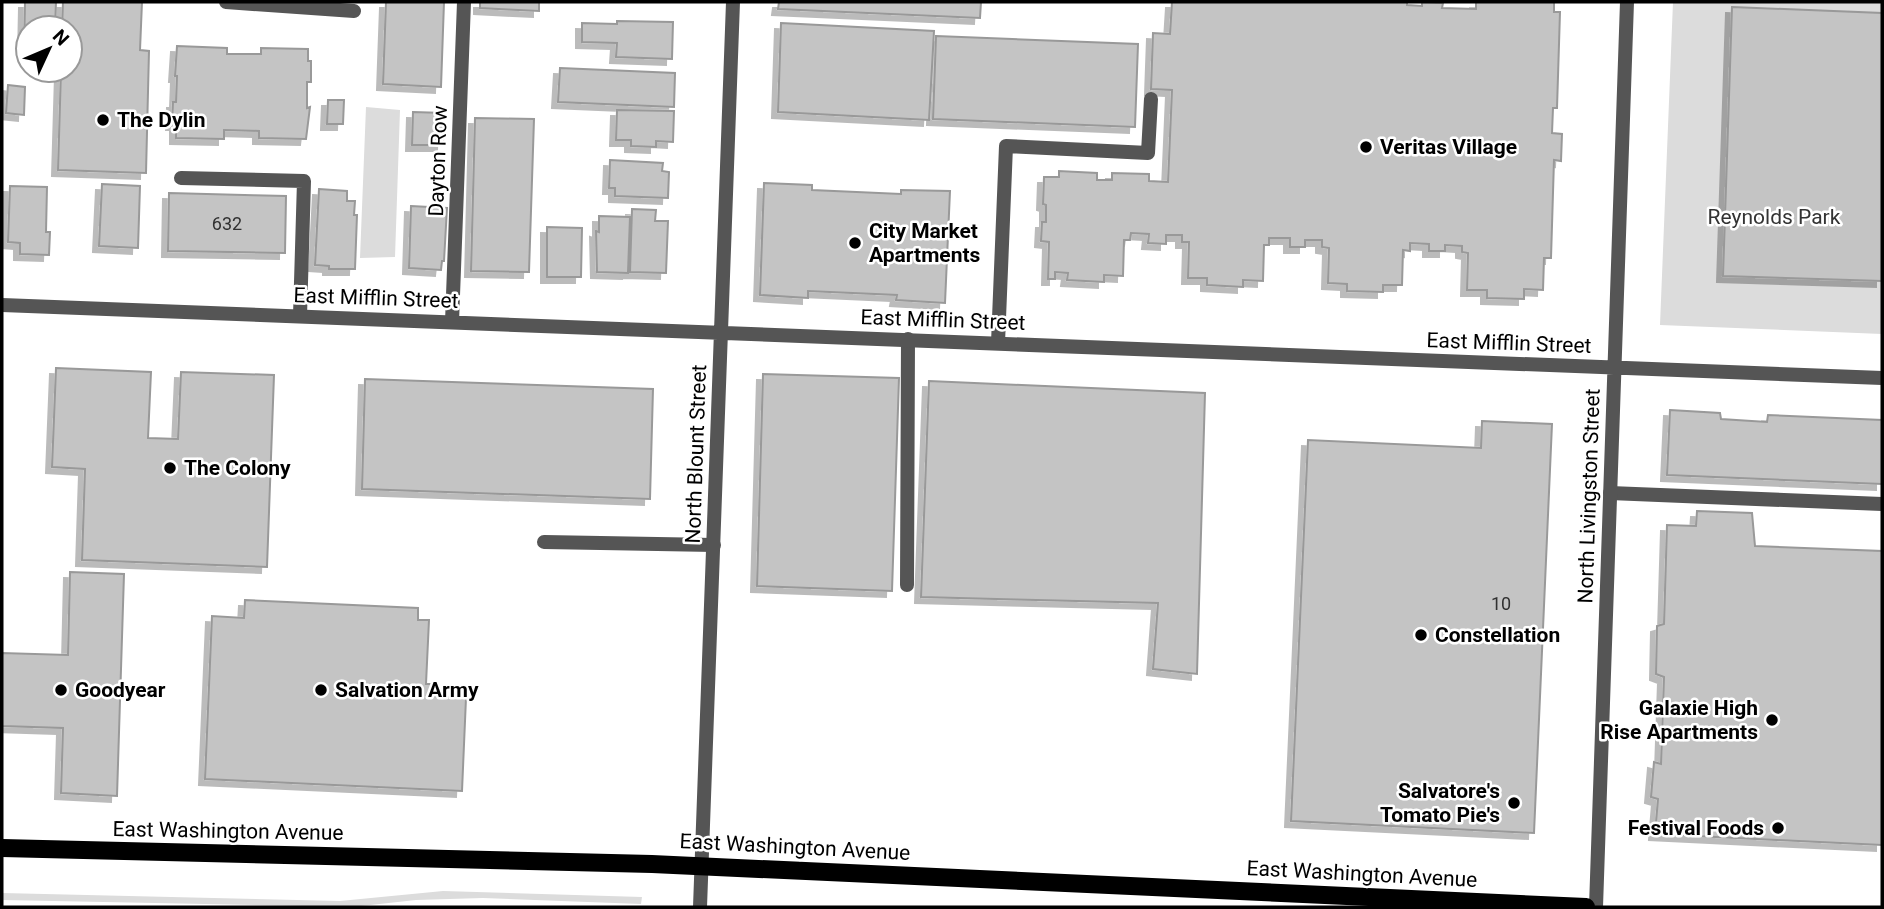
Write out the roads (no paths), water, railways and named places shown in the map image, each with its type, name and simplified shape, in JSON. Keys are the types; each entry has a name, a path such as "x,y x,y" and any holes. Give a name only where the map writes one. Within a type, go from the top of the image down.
{"main road":[{"name":"East Washington Avenue","path":"2,848 702,866 1586,907"}],"street":[{"path":"226,2 354,11"},
{"name":"Dayton Row","path":"452,322 464,2"},
{"name":"North Blount Street","path":"700,907 733,2"},
{"name":"North Livingston Street","path":"1596,907 1627,2"},
{"path":"998,343 1006,146 1149,153 1151,99"},
{"path":"181,178 304,181 300,316"},
{"name":"East Mifflin Street","path":"6,305 1882,379"},
{"path":"907,585 908,340"},
{"path":"1610,493 1882,504"},
{"path":"544,542 714,545"}],"place":[{"name":"The Dylin","path":"103,120"},
{"name":"Veritas Village","path":"1366,147"},
{"name":"City Market Apartments","path":"855,243"},
{"name":"The Colony","path":"170,468"},
{"name":"Constellation","path":"1421,635"},
{"name":"Goodyear","path":"61,690"},
{"name":"Salvation Army","path":"321,690"},
{"name":"Galaxie High Rise Apartments","path":"1772,720"},
{"name":"Salvatore's Tomato Pie's","path":"1514,803"},
{"name":"Festival Foods","path":"1778,828"}],"park label":[{"name":"Reynolds Park","path":"1774,217"}]}
